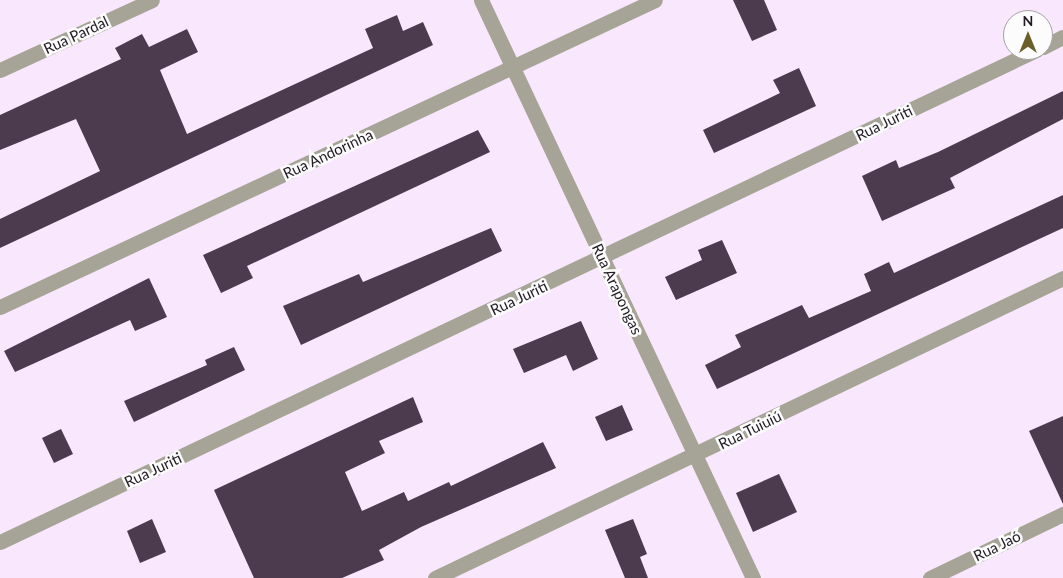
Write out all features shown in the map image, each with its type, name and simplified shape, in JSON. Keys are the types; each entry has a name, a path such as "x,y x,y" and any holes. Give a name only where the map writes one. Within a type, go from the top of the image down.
{"street":[{"name":"Rua Pardal","path":"0,70 152,0"},
{"name":"Rua Arapongas","path":"481,0 753,578"},
{"name":"Rua Andorinha","path":"0,307 655,0"},
{"name":"Rua Juriti","path":"0,542 603,258 1015,60"},
{"name":"Rua Tuiuiú","path":"435,578 696,456 1063,278"},
{"name":"Rua Jaó","path":"930,578 1063,514"}],"building":[{"path":"733,0 764,0 777,30 752,41"},
{"path":"397,15 403,31 423,22 433,45 0,248 0,219 100,171 76,119 0,150 0,115 121,59 115,48 142,34 149,47 187,29 198,52 160,70 187,134 373,48 365,29"},
{"path":"799,68 816,106 714,153 703,130 780,93 773,80"},
{"path":"1063,91 1063,119 950,178 955,188 882,221 862,176 896,160 899,168 938,152"},
{"path":"478,130 490,152 247,266 253,278 221,293 203,255"},
{"path":"1063,195 1063,228 717,389 705,365 741,347 735,335 802,305 809,318 871,291 864,274 889,262 894,273"},
{"path":"491,228 502,251 301,345 283,306 359,274 363,282"},
{"path":"722,240 737,273 676,300 665,277 702,260 698,250"},
{"path":"149,278 167,317 135,331 130,320 15,372 4,351"},
{"path":"581,321 598,359 573,371 566,355 524,373 513,349"},
{"path":"234,347 245,370 134,422 124,401 207,365 205,360"},
{"path":"413,397 423,422 379,441 385,453 345,472 362,511 404,492 408,501 449,482 451,486 543,442 556,468 421,527 379,550 384,560 342,578 254,578 214,490"},
{"path":"622,405 633,430 606,441 595,417"},
{"path":"1063,416 1063,504 1029,431"},
{"path":"61,429 73,454 54,463 42,438"},
{"path":"779,474 797,512 753,532 736,493"},
{"path":"152,519 166,552 140,563 127,531"},
{"path":"633,519 647,554 640,557 648,578 625,578 605,530"}]}
